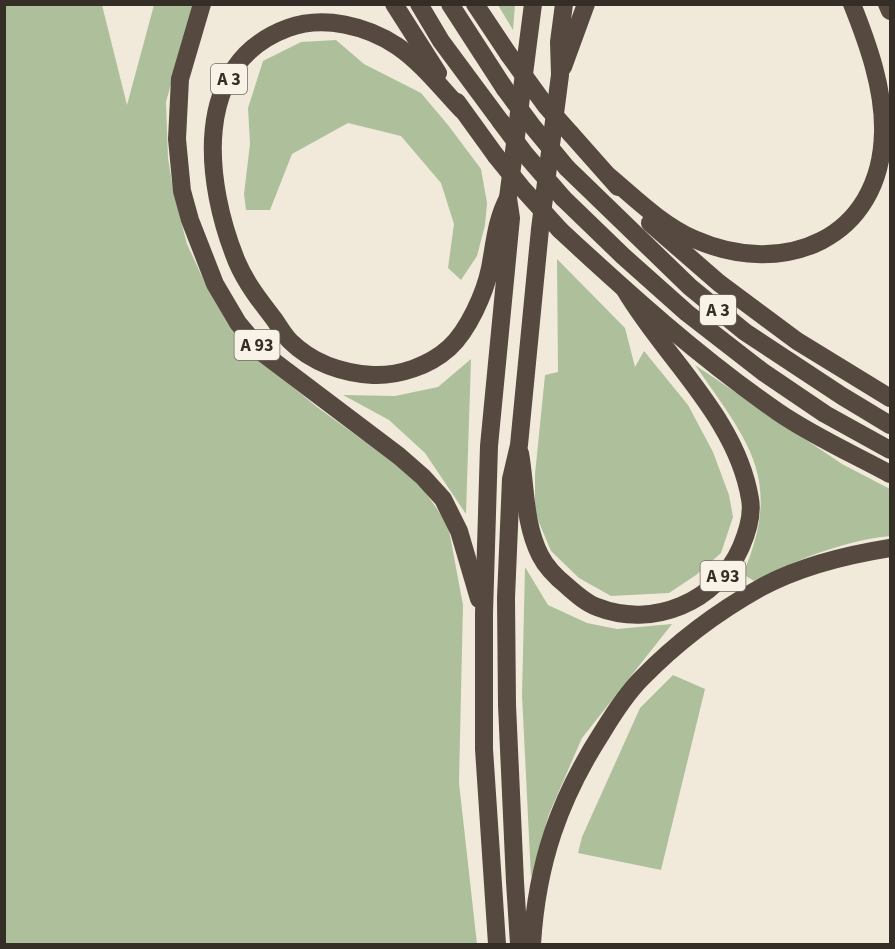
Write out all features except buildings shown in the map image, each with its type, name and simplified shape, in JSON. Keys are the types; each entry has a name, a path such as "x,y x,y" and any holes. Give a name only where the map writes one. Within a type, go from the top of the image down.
{"highway":[{"name":"A 93","path":"202,4 180,79 177,139 182,191 190,220 215,284 238,322 264,354 399,456 443,499 459,531 484,614"},
{"path":"394,4 462,110 496,156 560,230 625,290"},
{"name":"A 3","path":"419,4 441,41 525,154 563,198 623,256 687,313 763,372 825,414 891,450"},
{"name":"A 3","path":"450,4 505,89 567,168 690,287 745,332 842,396 891,425"},
{"path":"475,4 546,106 655,229 719,283 797,342 891,398"},
{"name":"A 93","path":"496,945 484,749 484,614 489,446 511,218 508,198 533,4"},
{"name":"A 93","path":"519,945 508,738 506,609 511,479 519,445 540,229 560,75 559,42 564,4"},
{"path":"560,75 586,4"},
{"path":"610,177 668,225 693,239 718,248 756,256 791,253 827,240 844,226 861,206 872,186 880,160 883,132 878,83 862,28 852,4"},
{"path":"887,4 891,11"},
{"name":"A 3","path":"462,110 420,66 396,46 366,31 341,23 309,23 273,33 258,43 234,70 215,112 211,154 214,181 237,263 253,292 290,341 310,357 356,374 382,375 407,371 449,348 470,323 489,270 499,216 508,198"},
{"name":"A 93","path":"519,445 527,519 541,558 558,578 595,607 624,615 650,615 674,609 697,599 718,582 733,565 749,525 751,501 743,469 730,440 713,412 646,324 625,290"},
{"name":"A 3","path":"625,290 702,356 780,414 891,474"},
{"path":"532,945 537,897 553,830 561,809 574,778 590,750 639,681 679,644 717,615 761,588 808,568 855,554 891,548"}],"green space":[{"path":"5,5 102,5 127,105 154,5 193,5 166,102 168,158 174,195 187,244 205,283 227,322 260,360 317,407 393,462 424,490 448,525 463,605 459,783 477,944 5,944"},
{"path":"498,5 515,5 513,30"},
{"path":"336,40 364,64 421,93 481,169 487,203 485,225 477,256 461,280 448,268 454,224 441,183 401,136 348,123 292,154 270,210 246,210 244,194 250,144 248,108 263,61 301,42"},
{"path":"557,259 625,328 635,367 644,351 688,405 713,452 729,495 733,517 721,553 696,575 669,593 611,596 579,578 551,551 535,513 535,474 545,375 558,372"},
{"path":"471,359 466,514 425,453 389,420 343,395 395,396 438,387"},
{"path":"695,365 842,464 890,489 890,536 855,542 820,552 754,581 743,574 755,541 760,512 760,486 754,462 744,440"},
{"path":"525,567 548,605 587,623 617,629 672,624 582,738 549,814 531,878 522,695"},
{"path":"673,675 705,689 661,870 578,853 582,837 640,708"}]}
